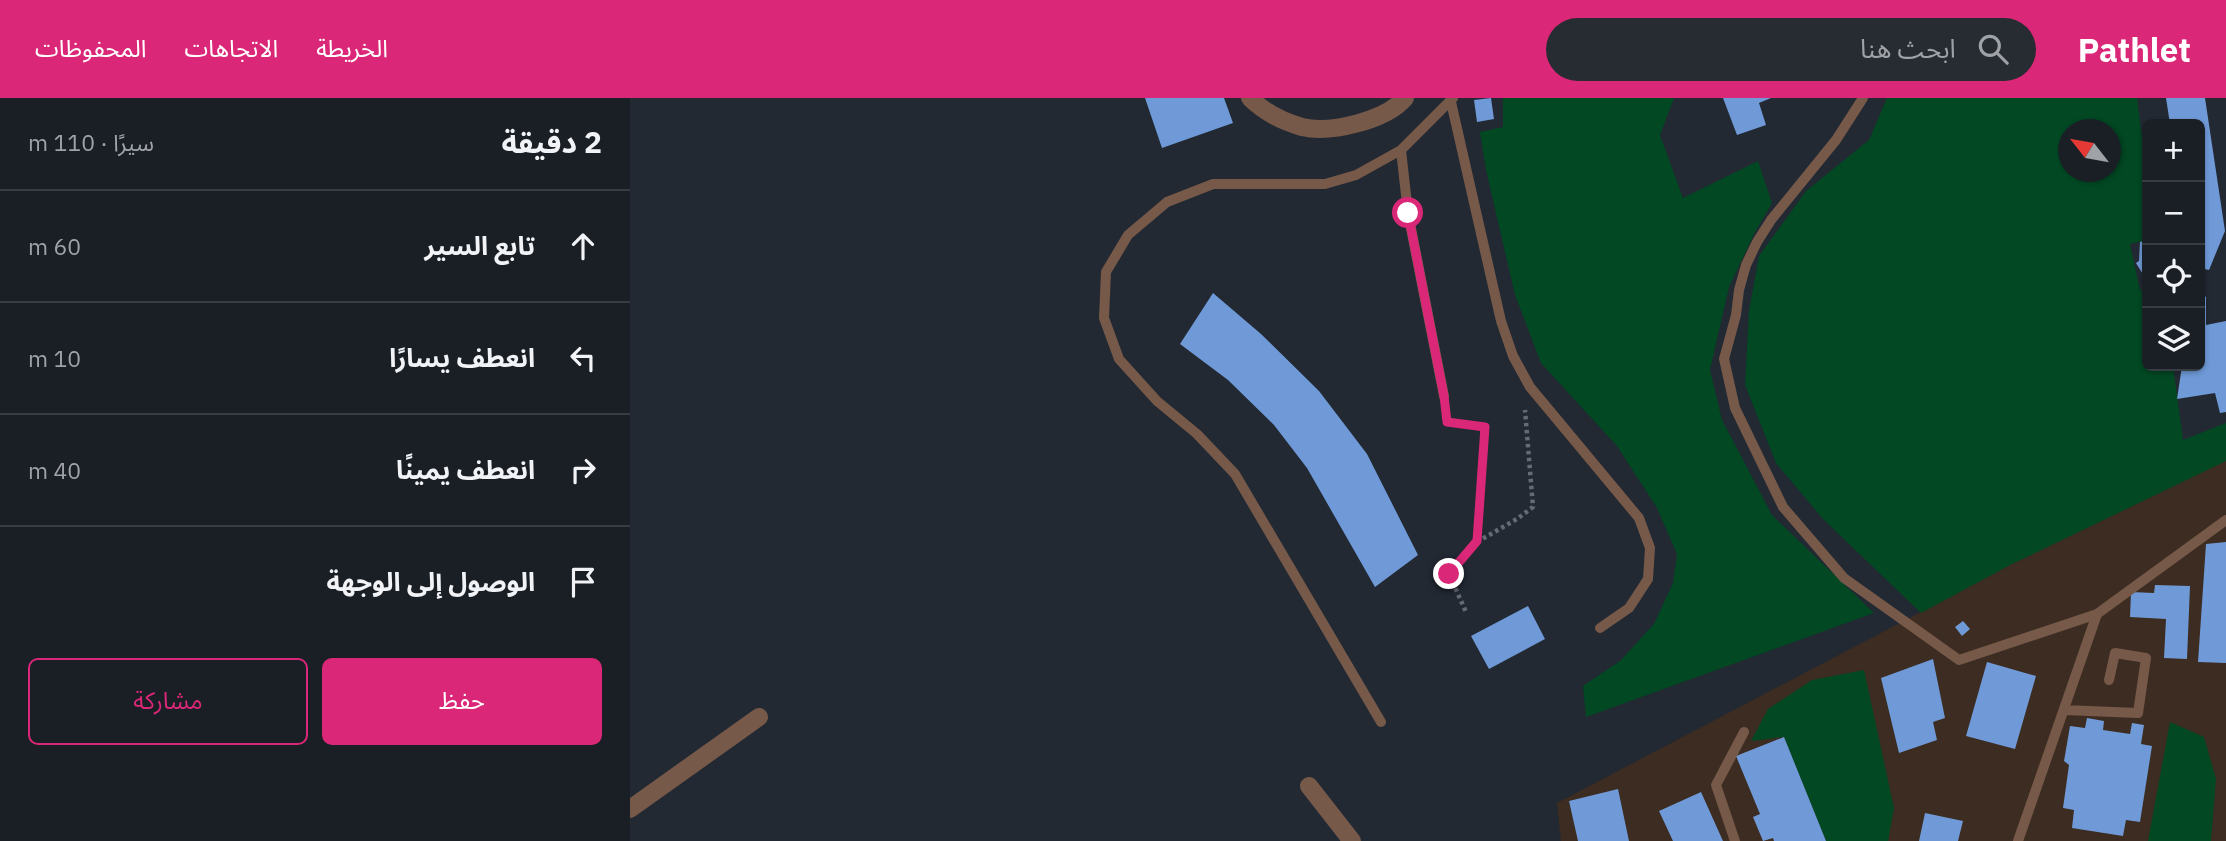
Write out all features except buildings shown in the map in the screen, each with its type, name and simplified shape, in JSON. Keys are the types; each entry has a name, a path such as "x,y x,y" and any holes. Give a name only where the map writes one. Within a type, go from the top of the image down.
{"street":[{"path":"1250,98 1273,117 1305,127 1333,127 1370,120 1401,104 1405,98"},
{"path":"630,809 759,717"},
{"path":"1309,786 1352,841"}],"lane":[{"path":"1863,98 1836,140 1771,220 1757,242 1746,265 1724,359 1735,408 1783,507 1844,579 1959,660 2097,614 2226,520"},
{"path":"1381,722 1235,474 1197,434 1157,401 1119,359 1104,318 1106,272 1128,235 1167,202 1213,184 1325,184 1356,175 1401,150 1452,100"},
{"path":"1452,100 1501,321 1513,356 1530,387 1639,518 1650,548 1648,579 1629,608 1600,628"},
{"path":"1401,150 1408,213 1444,396"},
{"path":"2018,841 2097,614"},
{"path":"2064,710 2138,713 2146,658 2115,653 2109,680"},
{"path":"1735,841 1716,785 1744,732"}],"path":[{"path":"1466,612 1449,574 1477,541 1533,507 1523,393 1524,376"},
{"path":"1444,396 1447,422 1485,427 1477,541"}],"shaded area":[{"path":"2226,457 2226,841 1561,841 1557,803 2010,565 2188,479"}],"green space":[{"path":"1503,98 1674,98 1660,135 1683,198 1758,161 1772,203 1729,287 1720,326 1710,370 1722,420 1772,515 1874,613 1586,717 1583,686 1620,661 1654,624 1673,583 1677,554 1657,508 1617,446 1541,363 1515,295 1486,170 1480,132 1503,127"},
{"path":"1887,98 2137,98 2142,137 2142,241 2130,244 2142,289 2142,371 2174,371 2183,440 2226,423 2226,461 2010,565 1921,613 1823,519 1776,463 1745,385 1749,311 1759,256 1806,191 1869,140"},
{"path":"1864,670 1894,808 1888,841 1826,841 1784,737 1751,741 1768,709 1812,680"},
{"path":"2170,722 2204,737 2216,779 2211,841 2148,841"}],"route":[{"path":"1408,213 1447,422 1485,427 1477,541 1449,574"}]}
